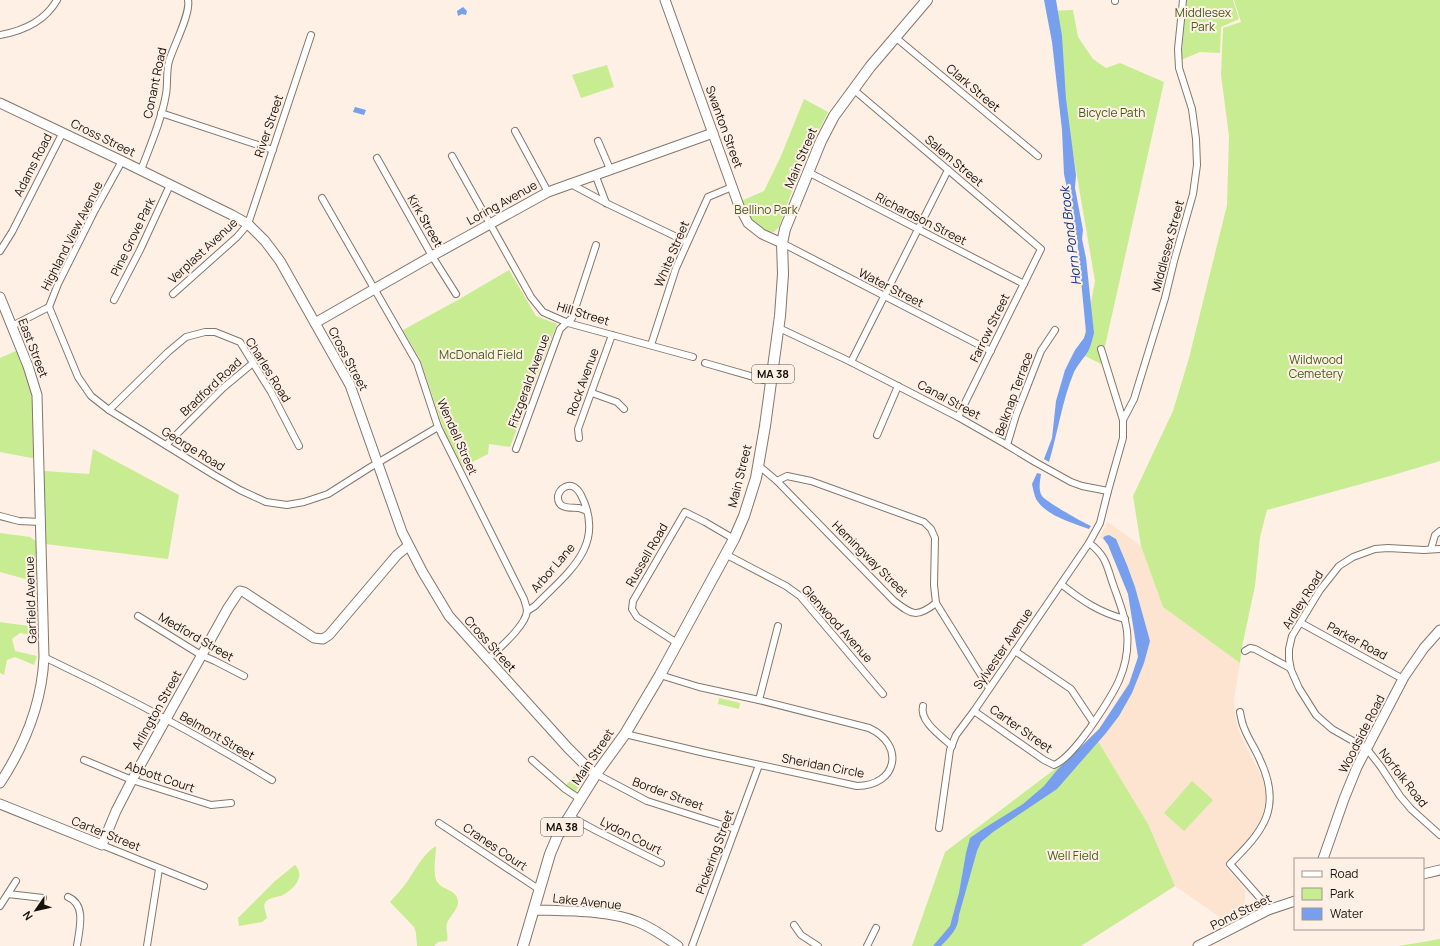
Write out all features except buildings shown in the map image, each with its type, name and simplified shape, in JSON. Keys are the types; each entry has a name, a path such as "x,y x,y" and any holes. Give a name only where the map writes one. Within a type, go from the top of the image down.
{"main road":[{"name":"Main Street","path":"523,946 554,842 569,816 624,734 660,675 734,539 744,516 758,465 779,328 783,274 782,243 785,229 821,141 834,116 853,89 927,0"}],"street":[{"path":"0,35 30,26 51,10 57,0"},
{"name":"Conant Road","path":"142,170 166,94 169,62 174,46 188,14 188,0"},
{"name":"Swanton Street","path":"665,0 739,206 748,223 762,234 782,243"},
{"name":"Middlesex Street","path":"1108,491 1123,438 1123,420 1134,399 1165,298 1193,194 1197,165 1196,139 1192,109 1179,68 1178,49 1183,0"},
{"name":"River Street","path":"248,224 311,35"},
{"name":"Clark Street","path":"895,37 1038,156"},
{"name":"Salem Street","path":"853,89 1041,250"},
{"name":"Cross Street","path":"0,104 142,170 248,224 265,242 280,261 350,385 408,546 446,611 487,660 568,748 596,774"},
{"path":"161,113 273,150"},
{"path":"515,131 548,192"},
{"name":"Adams Road","path":"0,250 12,232 63,132"},
{"name":"Loring Avenue","path":"316,323 432,256 548,192 569,183 713,133"},
{"path":"598,141 610,169"},
{"name":"Hill Street","path":"452,156 531,297 543,312 568,323 693,357"},
{"name":"Kirk Street","path":"377,158 432,256 456,294"},
{"name":"Highland View Avenue","path":"12,326 49,307 58,284 92,216 122,161"},
{"path":"851,362 886,296 948,170"},
{"name":"Richardson Street","path":"808,172 1024,284"},
{"path":"595,174 606,203"},
{"path":"569,183 606,203 688,242"},
{"name":"Pine Grove Park","path":"114,300 140,250 170,185"},
{"name":"White Street","path":"651,345 676,268 708,197 732,186"},
{"name":"Wendell Street","path":"322,198 417,363 438,427 524,599 527,611"},
{"name":"Verplast Avenue","path":"173,294 237,237 248,224"},
{"name":"Water Street","path":"782,243 991,351"},
{"name":"Fitzgerald Avenue","path":"516,449 560,329 572,318 596,245"},
{"name":"Farrow Street","path":"958,417 1041,250"},
{"name":"East Street","path":"0,297 36,388 38,409"},
{"name":"George Road","path":"49,307 78,377 91,396 109,410 240,490 266,502 287,505 304,502 328,494 378,463"},
{"name":"Canal Street","path":"779,328 851,362 958,417 1072,482 1082,486 1108,491"},
{"name":"Belknap Terrace","path":"1007,445 1016,416 1041,351 1055,330"},
{"name":"Charles Road","path":"109,410 163,357 186,337 205,332 215,332 240,342 271,392 299,446"},
{"name":"Rock Avenue","path":"579,438 578,429 612,335"},
{"path":"1101,349 1123,420"},
{"name":"Bradford Road","path":"166,445 223,388 253,363"},
{"path":"705,363 771,382"},
{"path":"876,435 898,386"},
{"path":"592,393 617,402 624,409"},
{"name":"Garfield Avenue","path":"0,782 19,752 29,729 42,681 44,658 38,409"},
{"path":"378,463 438,427"},
{"name":"Hemingway Street","path":"758,465 777,481 894,601 908,612 924,612 936,603"},
{"path":"777,481 787,476 811,481 924,522 931,529 935,538 934,585 936,603 989,688"},
{"name":"Arbor Lane","path":"527,611 535,606 580,557 589,538 589,523 587,511 584,501 577,489 574,487 567,486 561,489 558,499 562,506 587,511"},
{"name":"Sylvester Avenue","path":"939,828 952,746 956,735 1089,544 1100,523 1108,491"},
{"name":"Russell Road","path":"677,642 637,616 632,610 633,601 685,512 734,539"},
{"path":"0,516 19,522 41,522"},
{"path":"1431,549 1435,535 1440,531"},
{"path":"1015,651 1071,689 1094,722 1118,684 1126,657 1127,642 1125,619 1104,560 1098,550 1089,544"},
{"name":"Arlington Street","path":"102,846 116,811 132,780 229,606 240,591 244,592 312,637 318,640 323,639 328,636 397,555 408,546"},
{"name":"Ardley Road","path":"1366,750 1332,729 1316,715 1299,688 1290,668 1288,660 1292,636 1320,590 1339,566 1353,557 1375,549 1440,549"},
{"name":"Glenwood Avenue","path":"725,554 786,586 800,596 883,694"},
{"path":"1061,584 1081,600 1098,610 1111,616 1125,619"},
{"path":"487,660 519,627 526,616 527,611"},
{"name":"Medford Street","path":"138,616 201,655 244,676"},
{"name":"Parker Road","path":"1301,623 1404,679"},
{"path":"759,700 778,626"},
{"name":"Woodside Road","path":"1323,858 1357,767 1404,679 1424,648 1440,630"},
{"path":"1245,651 1250,648 1255,649 1290,668"},
{"name":"Belmont Street","path":"44,658 112,690 272,780"},
{"name":"Sheridan Circle","path":"624,734 846,784 867,786 875,784 888,774 892,761 892,753 888,742 870,728 759,700 699,687 660,675"},
{"path":"923,706 922,711 925,720 952,746"},
{"name":"Carter Street","path":"974,711 1044,760 1054,765 1060,763 1084,737 1094,722"},
{"path":"1240,712 1244,729 1266,773 1271,799 1264,825 1253,840 1230,864 1260,898 1268,910"},
{"name":"Norfolk Road","path":"1366,750 1381,767 1400,796 1411,809 1440,835"},
{"name":"Abbott Court","path":"84,760 132,780 211,805 231,803"},
{"path":"532,760 580,800"},
{"name":"Pickering Street","path":"692,946 759,765"},
{"name":"Border Street","path":"596,774 647,801 735,829"},
{"name":"Carter Street","path":"0,804 204,886"},
{"name":"Lydon Court","path":"569,816 661,863"},
{"name":"Cranes Court","path":"439,823 540,890"},
{"path":"147,946 159,869"},
{"path":"1424,874 1440,870"},
{"path":"0,906 16,881"},
{"path":"8,894 43,898"},
{"path":"68,897 76,902 80,909 77,946"},
{"name":"Pond Street","path":"1198,946 1268,910 1294,901"},
{"name":"Lake Avenue","path":"534,910 592,913 624,918 649,927 678,946"},
{"path":"794,925 801,935 818,946"},
{"path":"867,946 876,928"}],"shaded area":[{"path":"1108,522 1141,546 1163,607 1240,663 1234,700 1235,718 1240,734 1263,780 1266,797 1263,814 1257,827 1225,867 1240,883 1245,891 1244,908 1239,916 1230,924 1175,886 1148,824 1096,738 1142,658 1138,613 1113,548 1100,537"}],"green space":[{"name":"Middlesex Park","path":"1187,0 1233,0 1239,19 1221,27 1220,53 1200,52 1181,60"},
{"name":"Wildwood Cemetery","path":"1234,0 1440,0 1440,461 1267,510 1260,537 1255,586 1240,663 1163,607 1141,546 1133,496 1173,411 1189,358 1227,205 1229,136 1221,75 1223,28 1241,22"},
{"name":"Bicycle Path","path":"1073,10 1078,37 1093,59 1106,68 1120,63 1164,82 1101,364 1081,354 1095,281 1047,11"},
{"path":"607,65 614,87 581,98 572,75"},
{"name":"Bellino Park","path":"804,99 828,112 794,185 779,227 774,232 767,233 749,220 741,201 764,191 781,156"},
{"name":"McDonald Field","path":"509,270 536,316 557,324 510,447 489,444 488,454 463,467 445,433 420,359 403,330"},
{"path":"18,350 33,391 37,459 0,452 0,358"},
{"path":"93,449 179,495 168,559 45,544 44,471 89,474"},
{"path":"0,533 30,537 37,542 40,583 0,572"},
{"path":"0,622 36,627 36,636 20,633 12,639 15,651 37,656 34,665 15,657 7,660 4,675 0,673"},
{"path":"719,698 740,703 739,709 718,704"},
{"name":"Well Field","path":"1096,738 1148,824 1175,886 1081,946 912,946 945,852"},
{"path":"580,770 584,778 575,793 565,786"},
{"path":"1192,781 1213,800 1184,831 1164,813"},
{"path":"436,846 436,880 440,885 453,892 457,897 458,904 447,923 447,941 438,942 434,946 417,946 414,927 390,902 405,885 423,858"},
{"path":"295,865 298,869 299,878 295,886 283,895 270,899 266,902 264,906 267,918 262,922 239,926 238,918 275,881"},
{"path":"1440,939 1440,946 1399,946"}],"water":[{"name":"Horn Pond Brook","path":"1044,0 1056,0 1062,36 1066,99 1076,175 1075,188 1083,230 1082,239 1086,258 1094,333 1091,345 1075,370 1070,383 1049,462 1044,459 1052,438 1056,401 1065,370 1086,332 1077,239 1064,174 1062,130 1052,42"},
{"path":"463,7 467,11 466,15 462,14 458,16 457,11"},
{"path":"355,107 366,110 364,115 353,112"},
{"path":"1037,473 1041,474 1040,488 1042,496 1073,517 1091,526 1089,529 1060,518 1040,505 1036,499 1032,484"},
{"path":"1109,535 1116,539 1127,565 1135,587 1150,641 1144,663 1132,693 1119,716 1106,733 1057,789 993,832 981,842 977,851 956,928 941,946 933,946 950,926 959,893 970,838 1023,804 1044,786 1058,769 1099,729 1129,684 1138,657 1128,594 1108,545 1103,538"}]}
